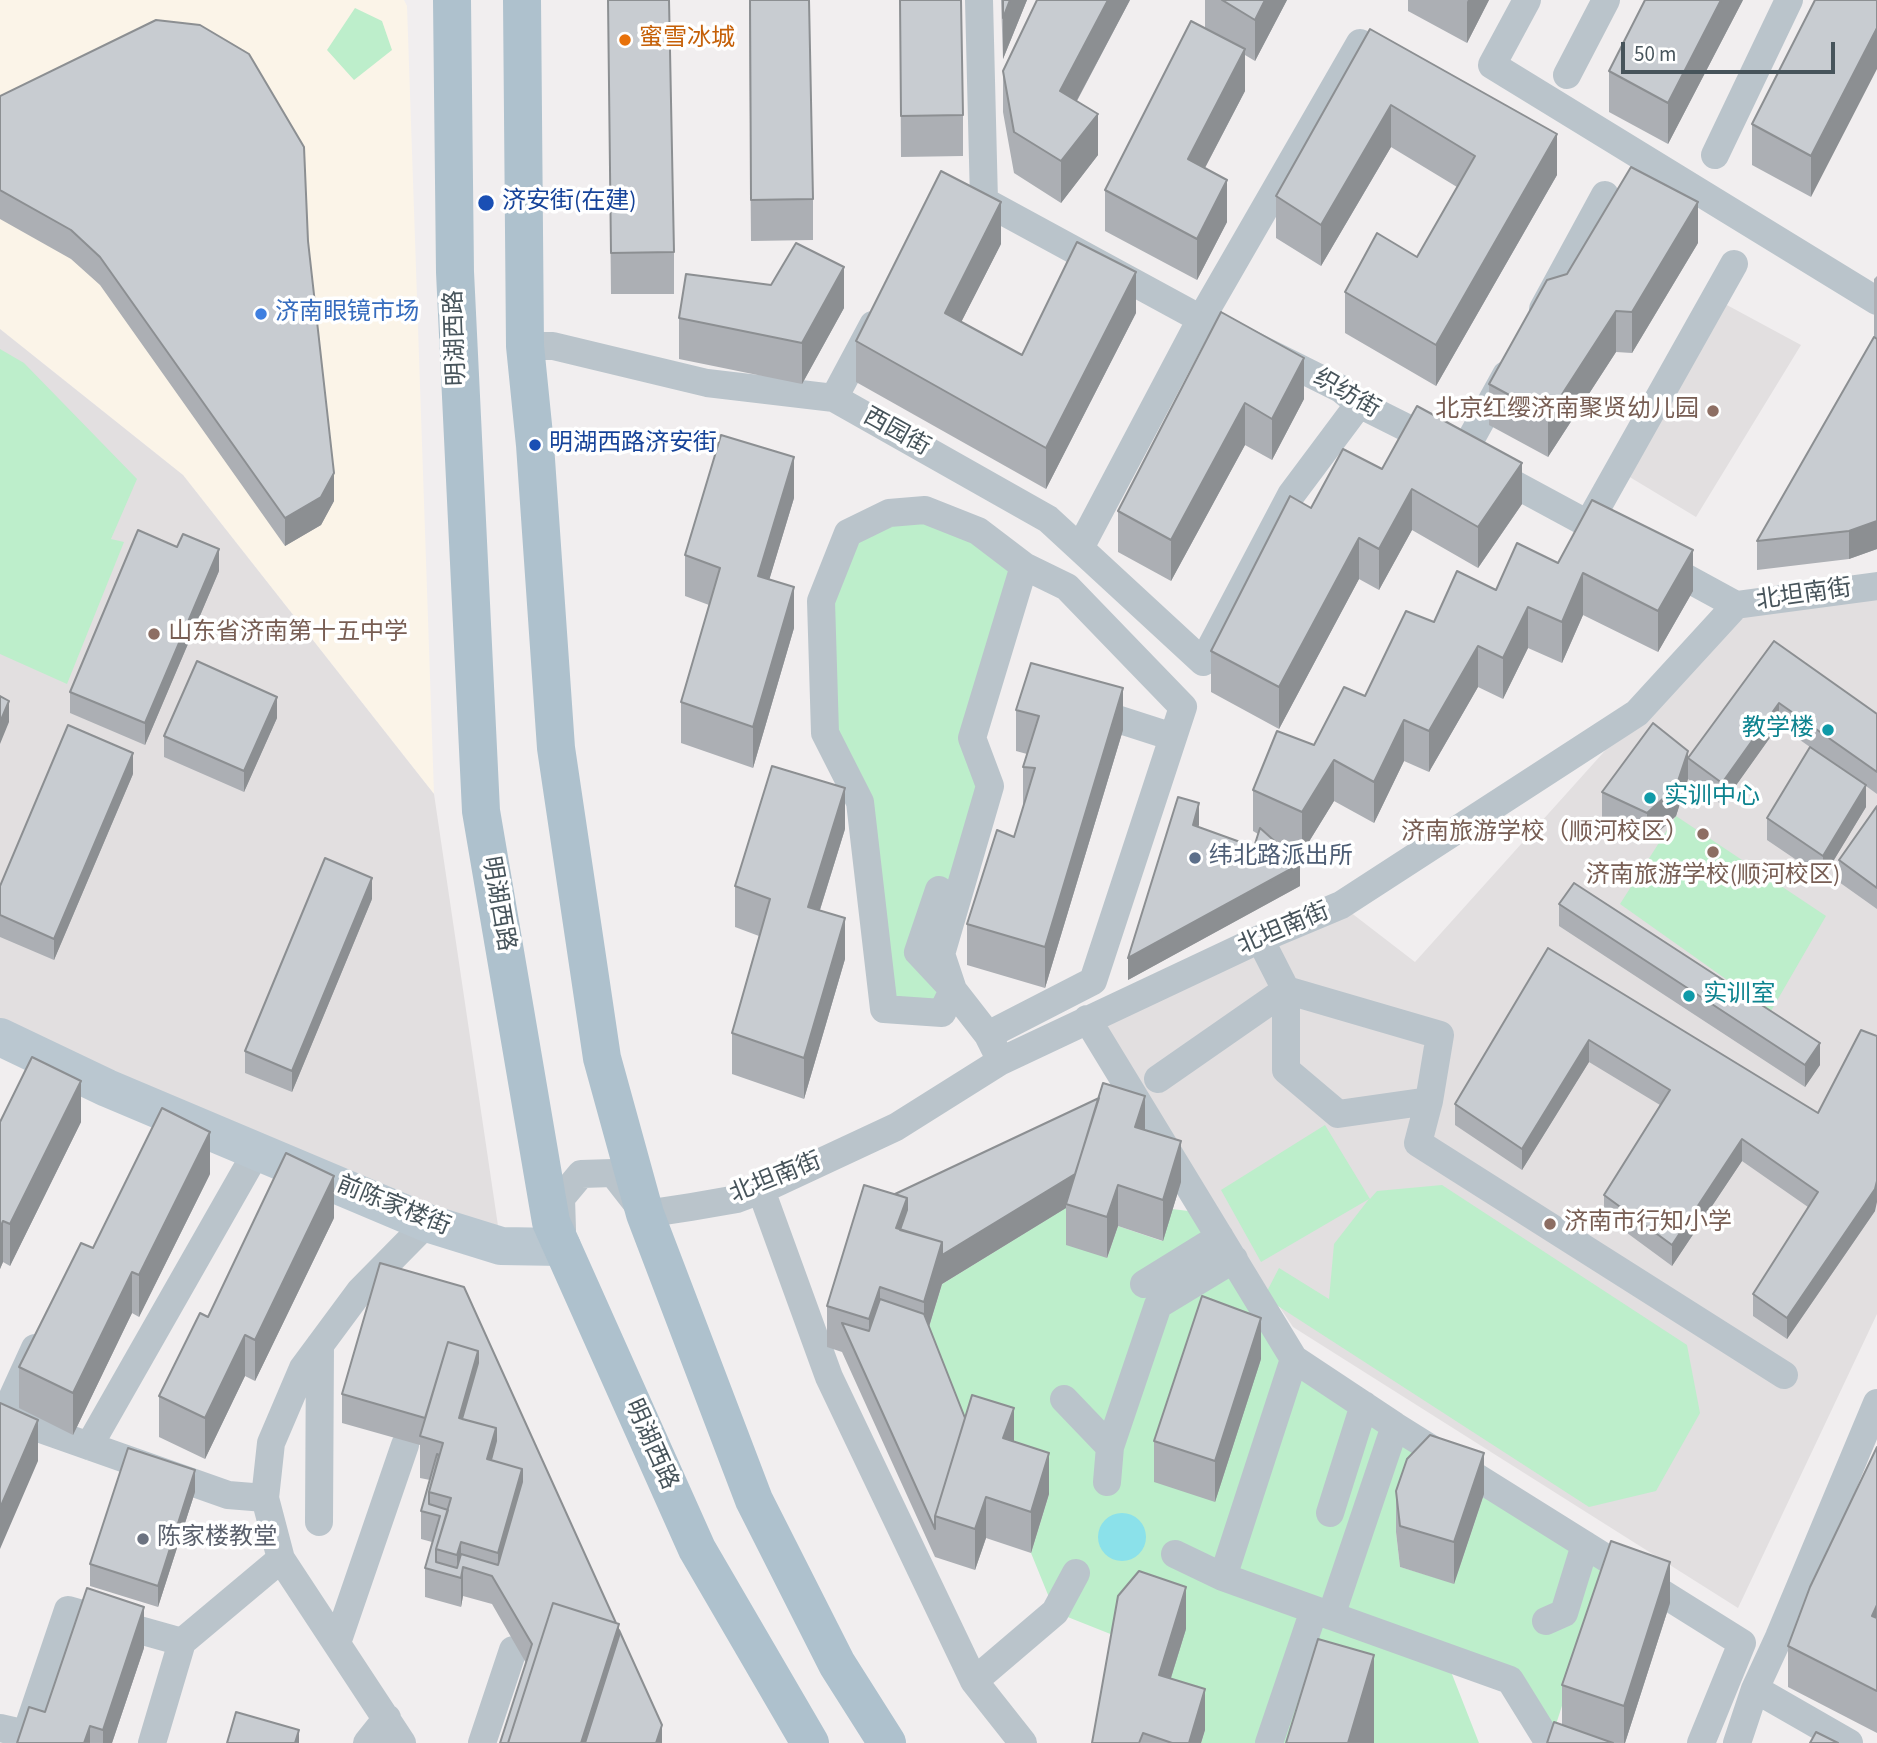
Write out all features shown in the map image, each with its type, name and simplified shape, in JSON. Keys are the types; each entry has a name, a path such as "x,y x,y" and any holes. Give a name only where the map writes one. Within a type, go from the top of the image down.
{"main road":[{"name":"明湖西路","path":"452,0 455,272 481,811 551,1222 696,1549 810,1743"},
{"path":"522,0 525,346 535,445 556,748 602,1058 645,1214 754,1500 837,1664 887,1743"}],"street":[{"name":"织纺街","path":"979,0 972,195 1201,319 1341,389 1359,404 1462,455 1737,605"},
{"path":"1527,0 1492,65 1877,301"},
{"path":"1567,75 1606,0"},
{"path":"1715,155 1789,0"},
{"path":"1080,548 1201,319 1360,43"},
{"path":"1462,455 1605,195"},
{"path":"1588,524 1734,264"},
{"path":"834,398 884,303"},
{"name":"西园街","path":"525,346 552,346 707,383 834,398 1048,519 1203,662 1291,495 1359,404"},
{"path":"988,1035 1093,981 1183,707 1067,587 1024,566 978,531 925,510 889,513 848,533 821,601 825,733 860,802 884,1009 942,1013 953,990 941,954 990,786 972,738 1024,566"},
{"name":"北坦南街","path":"645,1214 737,1199 761,1190 896,1126 1001,1061 1260,939 1341,905 1637,713 1737,605 1877,586"},
{"path":"1067,702 1173,737"},
{"path":"939,890 918,952 953,990 988,1035 1001,1061"},
{"path":"1260,939 1286,990 1286,1070 1338,1114 1429,1101"},
{"path":"1158,1079 1286,990"},
{"path":"1286,990 1440,1035 1429,1101 1418,1143 1784,1376"},
{"path":"1087,1019 1294,1359 1395,1426 1742,1643 1701,1743"},
{"name":"前陈家楼街","path":"0,1037 107,1087 427,1223 501,1246 562,1247"},
{"path":"89,1446 257,1151"},
{"path":"562,1247 561,1198 580,1174 613,1172 645,1214"},
{"path":"761,1190 829,1377 974,1681 1023,1743"},
{"path":"402,1743 281,1559 265,1498 271,1443 303,1368 360,1291 427,1223"},
{"path":"1143,1284 1227,1248"},
{"path":"1107,1482 1110,1447 1158,1306 1227,1248"},
{"path":"45,1328 2,1416 228,1495 265,1498"},
{"path":"318,1522 320,1345"},
{"path":"1223,1577 1294,1359"},
{"path":"1064,1399 1110,1447"},
{"path":"1737,1743 1755,1689 1877,1403"},
{"path":"1330,1513 1364,1405"},
{"path":"1269,1743 1395,1426"},
{"path":"337,1643 405,1446"},
{"path":"1546,1621 1564,1614 1585,1545"},
{"path":"1175,1554 1223,1577 1510,1680 1549,1743"},
{"path":"152,1743 183,1643 281,1559"},
{"path":"974,1681 1055,1612 1076,1573"},
{"path":"0,1728 26,1734 68,1610 183,1643"},
{"path":"482,1743 513,1650"},
{"path":"1755,1689 1849,1743"},
{"path":"367,1743 387,1718"}],"shaded area":[{"path":"0,0 404,0 407,6 434,794 183,475 0,329"},
{"name":"北京红缨济南聚贤幼儿园","path":"1725,304 1801,345 1696,517 1628,476"},
{"name":"山东省济南第十五中学","path":"0,329 183,475 434,794 501,1246 0,1032"},
{"name":"济南市行知小学","path":"1877,586 1877,1314 1738,1608 1293,1327 1087,1019 1341,905 1415,962 1736,605"}],"green space":[{"path":"355,8 382,21 392,50 354,80 327,50"},
{"path":"0,349 24,363 137,479 111,539 124,542 67,684 0,654"},
{"path":"925,510 1024,566 972,738 990,786 942,1013 884,1009 860,802 825,733 821,601 848,533"},
{"path":"1676,816 1826,916 1771,1011 1620,904"},
{"path":"1325,1125 1370,1199 1377,1191 1442,1185 1687,1345 1700,1413 1656,1491 1589,1507 1264,1297 1279,1268 1329,1299 1334,1244 1369,1199 1261,1262 1221,1190"},
{"path":"1080,1199 1107,1258 1118,1226 1162,1241 1172,1209 1205,1213 1294,1359 1461,1467 1407,1501 1396,1532 1400,1567 1454,1583 1484,1494 1609,1560 1550,1743 1510,1680 1446,1659 1479,1743 1201,1743 1205,1730 1118,1637 1055,1612 1031,1553 1049,1494 972,1436 924,1343 942,1284"}],"water":[{"path":"1122,1513 1139,1520 1146,1537 1139,1554 1122,1561 1105,1554 1098,1537 1105,1520"}],"building":[{"path":"608,0 669,0 674,252 611,253"},
{"path":"750,0 809,0 813,199 751,200"},
{"path":"900,0 961,0 963,115 901,116"},
{"path":"1003,0 1010,0 1003,18"},
{"path":"1037,0 1108,0 1060,91 1098,114 1061,161 1014,132 1003,71"},
{"path":"1222,0 1265,0 1255,20"},
{"path":"1645,0 1721,0 1668,103 1609,71"},
{"path":"1815,0 1877,0 1877,28 1811,156 1752,124"},
{"path":"156,20 200,25 249,54 304,147 308,241 334,473 321,497 285,518 100,257 71,230 0,190 0,96"},
{"path":"1191,21 1245,49 1188,159 1227,180 1197,239 1105,190"},
{"path":"1370,29 1557,134 1436,345 1345,292 1377,233 1417,257 1475,156 1391,105 1321,225 1276,196"},
{"path":"1631,167 1698,202 1632,312 1616,311 1548,416 1489,384 1547,280 1567,274"},
{"path":"941,171 1001,202 945,313 1022,355 1077,242 1136,272 1046,448 856,341"},
{"path":"796,243 844,267 802,343 679,318 686,274 771,285"},
{"path":"1221,312 1304,358 1272,419 1245,403 1171,540 1118,511"},
{"path":"1874,337 1877,339 1877,521 1849,531 1757,541"},
{"path":"1417,406 1522,463 1478,527 1412,489 1379,549 1359,538 1279,687 1211,651 1290,496 1311,508 1343,449 1382,469"},
{"path":"721,435 794,457 758,576 794,587 753,727 681,702 720,568 685,555"},
{"path":"1592,500 1693,550 1658,611 1583,573 1562,622 1528,607 1503,658 1478,646 1429,731 1404,720 1374,782 1334,760 1302,812 1253,790 1277,731 1314,745 1344,687 1365,696 1406,611 1434,622 1457,571 1496,590 1517,543 1558,563"},
{"path":"138,530 177,547 183,534 219,549 145,723 70,692"},
{"name":"教学楼","path":"1774,641 1877,714 1877,772 1779,703 1722,783 1688,758"},
{"path":"197,661 277,697 244,771 164,736"},
{"path":"1031,663 1123,688 1045,947 967,924 997,830 1014,837 1035,768 1023,767 1039,716 1016,710"},
{"path":"0,696 9,701 0,722"},
{"path":"1653,723 1688,751 1676,787 1647,813 1602,792"},
{"path":"68,725 133,753 54,939 0,915 0,886"},
{"path":"1810,747 1866,785 1823,856 1767,818"},
{"path":"772,766 845,788 808,907 845,918 804,1058 732,1033 770,899 735,886"},
{"path":"1178,797 1199,803 1193,825 1254,847 1260,828 1300,864 1128,958"},
{"path":"1877,806 1877,888 1839,860"},
{"path":"325,858 372,878 292,1071 245,1051"},
{"path":"1574,883 1820,1043 1805,1065 1559,904"},
{"path":"1548,948 1818,1113 1861,1030 1877,1036 1875,1189 1787,1318 1753,1294 1818,1192 1742,1139 1672,1245 1604,1195 1670,1090 1589,1040 1522,1149 1455,1104"},
{"path":"32,1057 81,1081 10,1224 3,1221 0,1228 0,1122"},
{"path":"1103,1083 1145,1096 1135,1127 1181,1141 1163,1200 1118,1185 1107,1217 1066,1204"},
{"path":"1099,1098 1075,1174 942,1255 942,1242 900,1230 907,1210 907,1198 895,1194"},
{"path":"162,1108 210,1132 139,1275 132,1272 73,1393 19,1367 81,1243 93,1248"},
{"path":"286,1153 334,1176 255,1340 245,1335 205,1418 159,1396 200,1313 208,1317"},
{"path":"864,1185 907,1198 896,1228 942,1242 924,1302 880,1287 869,1319 827,1306"},
{"path":"380,1263 464,1287 616,1623 553,1603 508,1743 500,1743 532,1644 492,1576 463,1567 461,1578 425,1568 440,1516 421,1511 437,1454 439,1455 429,1492 429,1504 448,1510 436,1549 436,1562 457,1568 461,1554 498,1565 522,1482 522,1469 491,1460 496,1428 462,1419 478,1363 478,1351 448,1342 425,1418 342,1394"},
{"path":"1202,1296 1261,1318 1215,1461 1154,1441"},
{"path":"880,1299 924,1314 965,1418 935,1516 935,1529 842,1323 869,1331"},
{"path":"448,1342 478,1351 459,1418 496,1428 487,1459 522,1469 498,1553 461,1542 457,1555 436,1549 451,1498 429,1492 443,1443 420,1436"},
{"path":"972,1395 1014,1408 1003,1438 1049,1453 1031,1512 986,1497 975,1529 935,1516"},
{"path":"0,1403 38,1420 0,1508"},
{"path":"1430,1435 1484,1453 1454,1542 1400,1526 1396,1491 1407,1459"},
{"path":"1877,1447 1877,1605 1872,1616 1877,1618 1877,1691 1788,1646 1810,1587"},
{"name":"陈家楼教堂","path":"128,1448 195,1470 158,1586 90,1564"},
{"path":"1611,1541 1670,1562 1624,1706 1562,1685"},
{"path":"1139,1571 1186,1587 1159,1675 1205,1689 1189,1743 1172,1743 1143,1733 1139,1743 1092,1743 1118,1596"},
{"path":"87,1588 144,1607 103,1730 90,1726 84,1743 17,1743 29,1707 45,1712"},
{"path":"553,1603 619,1624 581,1743 508,1743"},
{"path":"619,1630 662,1725 656,1743 585,1743"},
{"path":"1318,1639 1374,1655 1348,1743 1286,1743"},
{"path":"236,1712 299,1730 295,1743 227,1743"},
{"path":"1554,1722 1613,1743 1547,1743"},
{"path":"1816,1732 1838,1743 1810,1743"}],"place":[{"name":"蜜雪冰城","path":"625,40"},
{"name":"济安街(在建)","path":"486,203"},
{"name":"济南眼镜市场","path":"261,314"},
{"name":"北京红缨济南聚贤幼儿园","path":"1713,411"},
{"name":"明湖西路济安街","path":"535,445"},
{"name":"山东省济南第十五中学","path":"154,634"},
{"name":"教学楼","path":"1828,730"},
{"name":"实训中心","path":"1650,798"},
{"name":"济南旅游学校（顺河校区）","path":"1703,834"},
{"name":"济南旅游学校(顺河校区)","path":"1713,852"},
{"name":"纬北路派出所","path":"1195,858"},
{"name":"实训室","path":"1689,996"},
{"name":"济南市行知小学","path":"1550,1224"},
{"name":"陈家楼教堂","path":"143,1539"}]}
